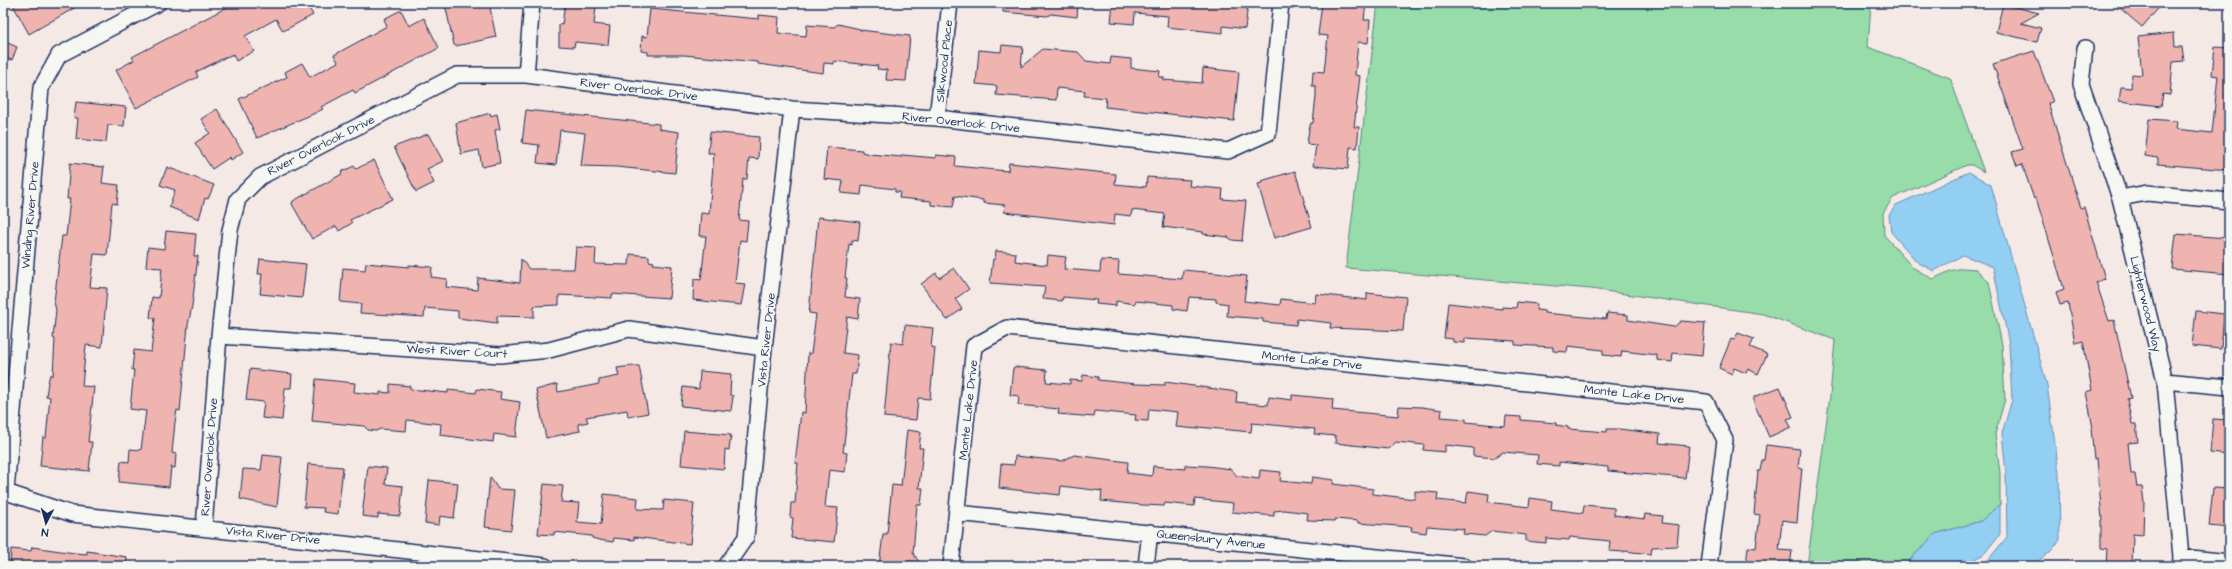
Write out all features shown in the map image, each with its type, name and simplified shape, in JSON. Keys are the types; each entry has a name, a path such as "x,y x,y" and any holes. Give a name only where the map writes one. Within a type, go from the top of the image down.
{"street":[{"name":"Winding River Drive","path":"4,491 41,88 59,56 158,3"},
{"path":"526,75 532,3"},
{"name":"Silkwood Place","path":"937,118 950,3"},
{"name":"River Overlook Drive","path":"204,528 219,336 230,230 238,199 260,177 457,75 526,75 792,109 937,118 1228,151 1268,133 1281,3"},
{"name":"Lighterwood Way","path":"2085,48 2081,84 2120,198 2164,381 2180,562"},
{"name":"Vista River Drive","path":"726,566 746,536 764,348 792,109"},
{"path":"2120,198 2147,194 2229,201"},
{"name":"Monte Lake Drive","path":"952,566 974,346 1007,328 1706,402 1724,440 1710,566"},
{"name":"West River Court","path":"219,336 500,355 549,350 630,329 764,348"},
{"path":"2164,381 2229,387"},
{"name":"Vista River Drive","path":"4,491 72,514 545,566"},
{"name":"Queensbury Avenue","path":"957,513 1464,566"},
{"path":"1146,566 1150,532"},
{"path":"2180,562 2229,562"}],"green space":[{"path":"1378,3 1871,3 1868,47 1950,78 1984,172 1972,165 1967,165 1893,198 1883,213 1884,235 1912,267 1933,279 1950,271 1962,268 1976,269 1989,282 2002,345 2005,399 1995,434 2000,473 2000,504 1981,521 1935,534 1904,566 1807,566 1830,396 1835,340 1763,314 1591,289 1346,268"}],"water":[{"path":"1969,172 1991,185 2047,385 2059,473 2060,540 2050,552 2032,566 1979,566 1988,560 2007,537 2006,473 2002,433 2012,400 2009,344 1993,267 1963,255 1934,271 1917,262 1891,232 1889,215 1896,205"},
{"path":"2000,504 2000,534 1984,554 1964,566 1904,566 1935,534 1981,521"}],"building":[{"path":"12,3 83,3 29,34"},
{"path":"235,3 306,3 313,15 283,31 276,19 245,36 254,51 236,61 233,54 218,61 196,72 198,77 136,108 116,70 134,60 132,57"},
{"path":"489,3 496,37 456,46 454,45 445,4"},
{"path":"565,3 596,6 594,24 610,26 608,45 575,42 574,47 559,46 559,24 562,25"},
{"path":"1003,3 1078,3 1077,17 1051,14 1047,16 1003,12"},
{"path":"1113,3 1248,3 1245,29 1223,26 1223,33 1167,27 1168,16 1135,13 1134,24 1111,22"},
{"path":"1322,3 1366,3 1364,20 1370,20 1368,43 1358,42 1355,75 1360,76 1354,127 1359,127 1357,148 1350,147 1348,169 1313,166 1316,145 1307,144 1309,129 1311,123 1313,123 1316,97 1316,86 1312,86 1313,71 1324,72 1328,36 1318,35"},
{"path":"2114,3 2163,3 2142,27"},
{"path":"2003,4 2039,13 2021,23 2041,28 2037,42 1996,32"},
{"path":"650,9 759,19 759,15 779,17 778,33 806,36 807,25 834,27 838,24 860,30 910,36 906,81 886,80 887,70 877,69 878,66 834,61 834,64 824,63 823,73 758,64 758,62 684,55 648,55 648,52 641,51 642,36 647,37"},
{"path":"401,10 409,26 424,18 439,48 355,93 353,90 321,107 323,109 313,114 257,138 239,99 287,77 285,72 302,63 310,77 338,62 334,55 387,26 384,19"},
{"path":"2174,33 2175,47 2182,47 2184,61 2173,62 2170,95 2163,94 2161,106 2119,101 2121,87 2131,88 2132,74 2142,75 2138,37"},
{"path":"3,41 17,47 12,60 3,57"},
{"path":"1002,45 1023,47 1021,67 1043,49 1078,52 1086,61 1110,64 1111,57 1131,59 1131,68 1160,71 1159,77 1164,77 1163,80 1202,83 1203,68 1239,72 1234,121 1105,107 1106,98 1084,96 1085,91 1057,88 1056,100 996,95 997,86 976,84 979,50 1001,52"},
{"path":"2215,47 2229,48 2229,170 2158,164 2158,158 2145,156 2149,119 2177,121 2176,129 2212,133 2218,76 2212,75"},
{"path":"2034,51 2053,102 2048,103 2081,208 2084,207 2105,279 2096,282 2109,321 2114,320 2131,398 2127,399 2132,424 2136,424 2138,442 2128,443 2131,474 2135,474 2137,487 2142,487 2144,502 2143,535 2133,534 2132,566 2106,566 2107,549 2101,548 2102,520 2097,458 2094,459 2091,428 2093,428 2086,392 2092,390 2083,341 2075,343 2068,303 2060,305 2056,292 2064,289 2036,198 2034,199 2022,164 2017,166 2012,152 2023,149 1993,64"},
{"path":"76,102 126,107 124,126 108,125 106,142 76,139 78,118 74,118"},
{"path":"217,109 243,152 231,160 230,157 212,169 195,143 210,133 201,119"},
{"path":"526,110 659,124 659,129 679,132 675,173 617,167 581,166 585,133 560,130 556,165 537,163 539,145 522,143"},
{"path":"490,113 491,116 497,114 500,129 495,130 500,163 482,167 479,150 461,154 456,123"},
{"path":"710,132 759,137 758,159 749,158 747,179 743,179 739,220 748,221 746,241 740,240 735,283 745,284 741,305 693,300 694,279 701,280 706,236 699,236 701,213 709,214 714,153 708,153"},
{"path":"428,134 443,161 427,169 434,183 416,192 394,147"},
{"path":"827,147 862,150 862,152 869,154 902,157 902,155 936,158 936,155 956,157 955,166 986,169 1008,171 1009,163 1116,174 1115,184 1146,187 1147,177 1190,180 1189,186 1223,189 1222,199 1246,201 1242,241 1232,240 1228,237 1203,234 1203,232 1163,227 1165,214 1132,210 1131,216 1115,214 1114,225 1004,212 1005,205 983,203 983,200 955,196 953,207 931,205 931,201 899,198 900,192 895,192 895,189 862,185 861,195 841,193 843,181 824,179"},
{"path":"374,160 393,199 350,220 352,223 339,231 336,226 312,239 292,204 293,201 342,174 341,172 354,166 356,169"},
{"path":"70,163 104,167 102,183 119,185 117,204 112,203 107,255 94,254 90,287 107,288 102,347 86,345 82,386 94,387 88,442 92,442 89,471 40,466 43,437 46,438 50,397 46,396 48,382 50,375 53,375 55,339 53,338 56,310 54,302 62,236 66,236 70,199 67,199"},
{"path":"167,167 214,185 208,199 205,198 199,219 169,207 175,190 160,185"},
{"path":"1295,171 1312,227 1274,238 1258,184 1262,183 1261,181"},
{"path":"818,217 860,222 858,241 852,240 852,245 849,244 845,278 847,278 845,297 860,299 858,319 847,317 843,353 858,355 856,374 852,374 843,452 847,453 845,472 829,470 825,507 838,508 834,542 791,538 793,518 790,517 791,503 795,503 798,463 795,463 801,412 805,413 808,353 811,354 816,314 809,313"},
{"path":"166,231 196,234 194,256 198,256 192,306 188,325 180,411 177,410 175,422 172,453 176,454 175,468 171,467 169,487 119,482 121,461 129,462 130,449 141,450 146,411 130,409 134,370 132,370 134,350 151,352 155,318 150,318 152,297 159,298 162,268 146,267 148,247 164,249"},
{"path":"2176,234 2226,238 2225,246 2229,246 2229,274 2172,269"},
{"path":"576,247 596,248 595,264 629,265 630,254 649,256 649,261 654,262 653,264 672,266 669,298 612,294 612,298 559,295 559,305 534,306 534,317 497,316 497,323 458,318 458,311 425,308 424,317 360,313 361,304 340,302 343,268 365,270 366,263 409,267 409,265 432,267 431,277 447,279 446,287 477,290 478,278 520,283 521,259 529,269 574,269"},
{"path":"996,251 1016,253 1015,261 1047,265 1048,255 1066,257 1064,269 1100,272 1101,260 1119,261 1118,274 1182,279 1183,270 1247,276 1244,301 1280,305 1281,299 1315,303 1316,294 1367,300 1367,293 1406,297 1403,331 1330,328 1331,323 1297,319 1296,325 1263,322 1263,319 1227,316 1228,304 1216,302 1216,299 1189,297 1187,311 1173,309 1173,305 1136,301 1135,304 1116,301 1116,306 1096,304 1097,300 1063,297 1062,301 1043,299 1045,287 990,283 993,259 995,259"},
{"path":"260,259 306,264 302,298 260,294 262,274 258,274"},
{"path":"954,268 969,289 955,299 962,309 947,320 921,284 936,273 939,278"},
{"path":"1517,302 1537,304 1536,310 1545,311 1544,313 1606,319 1607,313 1628,315 1628,320 1674,327 1681,321 1705,323 1702,356 1673,353 1672,362 1657,360 1657,355 1622,351 1621,357 1603,355 1603,350 1568,346 1567,352 1553,351 1553,347 1515,345 1515,341 1465,338 1465,343 1453,342 1453,339 1444,338 1448,303 1502,309 1502,307 1516,308"},
{"path":"2196,311 2224,314 2221,349 2192,346"},
{"path":"905,325 933,328 931,347 935,348 930,399 918,398 916,420 884,417 891,342 903,344"},
{"path":"1738,333 1754,339 1750,347 1767,354 1758,374 1748,369 1746,373 1734,368 1732,374 1719,368 1731,339 1734,340"},
{"path":"639,366 648,413 628,417 627,410 586,417 588,422 578,424 580,431 546,438 536,390 557,384 558,392 599,384 599,380 619,376 617,368"},
{"path":"1013,368 1047,370 1046,382 1070,384 1070,380 1082,381 1083,375 1098,377 1098,380 1165,385 1165,382 1237,392 1236,402 1268,405 1269,397 1292,400 1292,395 1333,399 1332,410 1398,416 1399,406 1422,407 1442,410 1441,417 1466,419 1466,422 1505,426 1506,416 1521,417 1521,420 1556,423 1556,425 1568,427 1568,429 1607,432 1607,429 1619,429 1660,434 1659,443 1689,446 1685,478 1608,471 1608,467 1559,462 1559,466 1537,464 1538,455 1503,452 1495,458 1473,456 1473,448 1445,445 1445,452 1423,450 1424,445 1396,442 1388,449 1335,443 1336,436 1314,434 1315,429 1252,423 1251,432 1198,427 1198,429 1176,427 1178,412 1149,409 1148,421 1135,420 1136,415 1095,411 1094,417 1058,414 1059,409 1018,405 1019,396 1010,395"},
{"path":"250,369 292,374 291,388 285,388 282,420 262,418 264,402 246,400"},
{"path":"700,371 731,374 730,395 733,396 731,411 681,406 683,387 699,389"},
{"path":"316,379 355,383 354,392 380,395 380,392 390,393 390,384 410,386 410,389 448,393 448,390 476,393 477,389 501,392 500,399 520,402 516,437 494,434 493,442 440,435 441,424 407,420 406,431 380,429 376,431 368,430 364,426 312,421"},
{"path":"1780,387 1793,417 1787,419 1791,427 1769,437 1754,403 1754,397"},
{"path":"2213,419 2229,420 2229,455 2210,453"},
{"path":"907,430 921,432 919,448 923,448 919,488 923,488 921,505 917,505 913,553 919,562 909,561 909,566 879,566 883,534 887,534 892,485 901,486"},
{"path":"684,431 731,435 729,450 725,449 724,469 681,465"},
{"path":"1766,445 1800,449 1798,468 1802,468 1797,522 1782,520 1779,550 1792,551 1790,566 1746,565 1748,547 1756,548 1760,515 1754,514 1758,471 1760,471 1762,460 1764,460"},
{"path":"263,455 282,457 277,507 240,499 243,469 261,470"},
{"path":"1074,455 1128,462 1127,473 1152,476 1153,466 1185,469 1185,465 1207,466 1231,469 1237,476 1259,479 1260,470 1281,472 1280,481 1311,484 1312,477 1334,480 1333,484 1373,489 1373,494 1415,499 1415,491 1438,493 1437,500 1466,503 1468,491 1489,494 1488,502 1529,507 1530,498 1552,501 1551,509 1583,513 1584,505 1614,508 1614,515 1644,519 1645,514 1663,516 1662,523 1679,525 1677,546 1652,547 1651,554 1609,551 1610,541 1570,537 1569,540 1546,538 1546,543 1526,541 1526,535 1492,531 1485,536 1463,534 1464,529 1427,526 1426,533 1411,531 1412,527 1358,523 1358,521 1335,519 1334,521 1307,520 1308,513 1284,510 1274,511 1274,516 1232,512 1233,503 1195,499 1194,506 1165,503 1164,506 1143,505 1101,501 1102,491 1061,486 1060,495 999,488 1001,464 1014,465 1015,456 1062,461"},
{"path":"308,464 343,467 338,514 323,512 324,508 304,507"},
{"path":"368,466 387,468 385,484 403,486 400,516 378,514 378,518 362,516"},
{"path":"490,477 498,489 515,490 511,530 485,527"},
{"path":"429,480 458,483 454,518 440,516 439,525 425,523"},
{"path":"544,484 563,486 561,502 579,503 577,522 601,524 604,494 638,498 637,509 663,510 664,500 694,503 690,544 634,537 634,540 614,538 613,542 592,538 592,536 554,532 554,535 538,534"},
{"path":"2213,488 2229,489 2229,528 2209,526"},
{"path":"32,547 87,554 87,551 127,557 126,566 10,566 11,549 31,551"}]}
